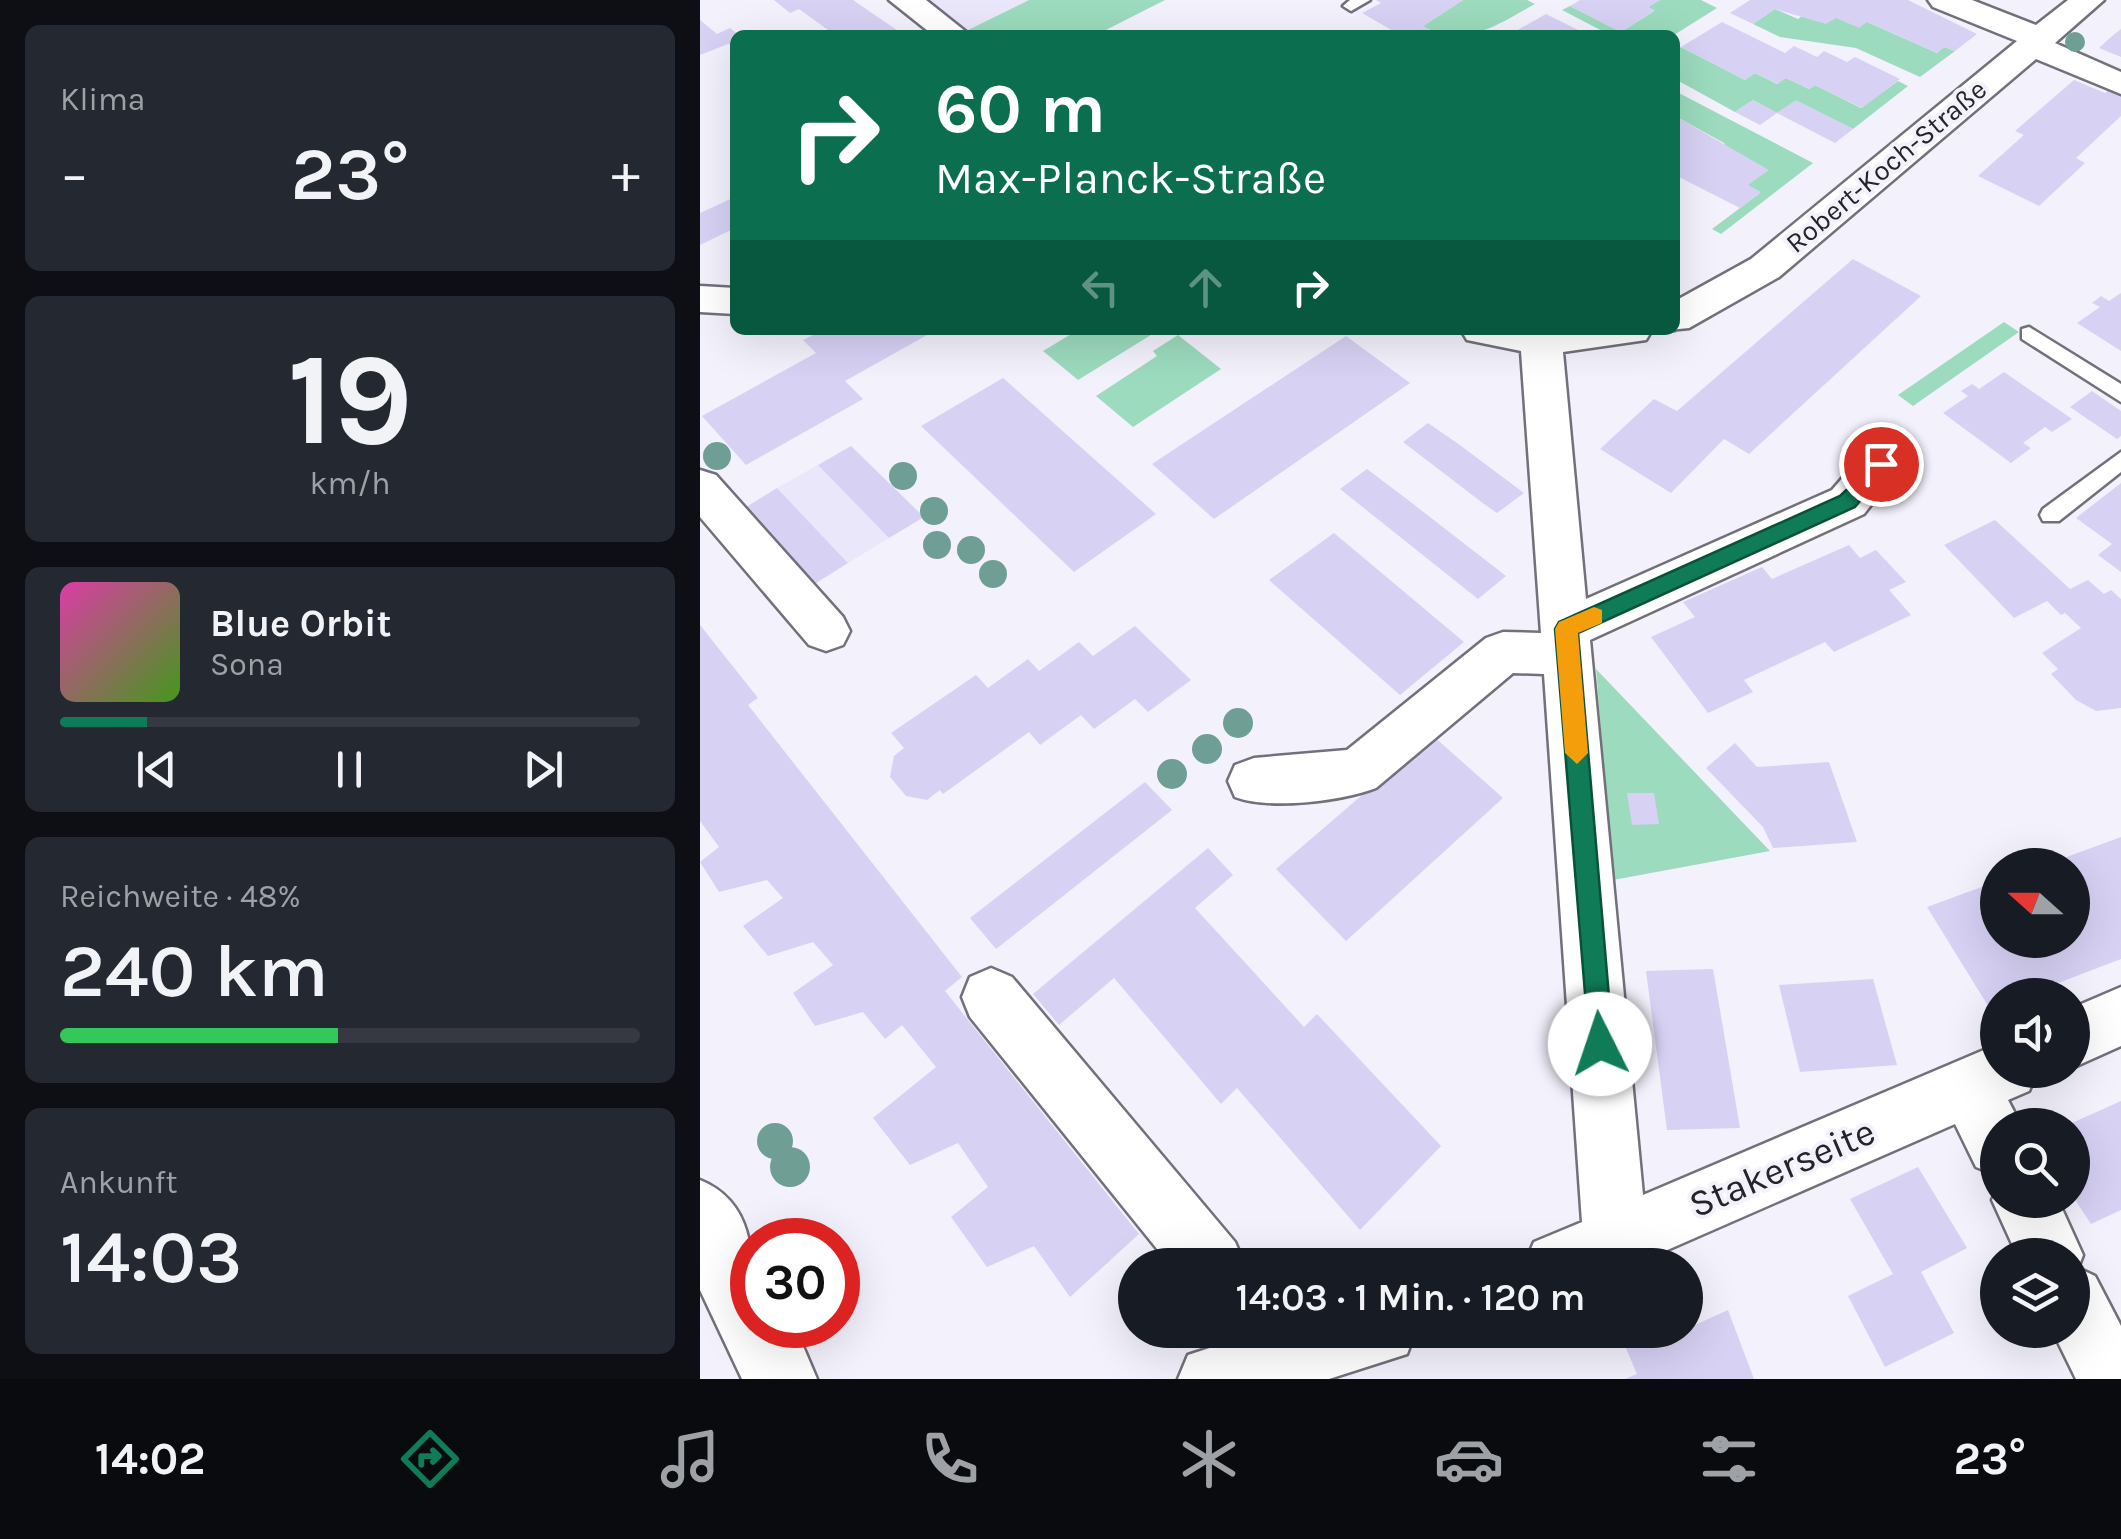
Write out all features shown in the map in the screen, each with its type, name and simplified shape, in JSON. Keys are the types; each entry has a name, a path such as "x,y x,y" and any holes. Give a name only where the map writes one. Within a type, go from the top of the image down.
{"main road":[{"path":"700,1215 730,1274"},
{"path":"766,1348 780,1379"}],"street":[{"path":"906,0 947,30"},
{"path":"1944,0 2121,84"},
{"name":"Robert-Koch-Straße","path":"1680,315 1765,268 2088,0"},
{"path":"1511,335 1541,340 1586,335"},
{"path":"1541,340 1615,1239"},
{"path":"1254,781 1358,772 1503,652 1568,642 1848,502 1881,464"},
{"path":"700,487 826,632"},
{"path":"991,997 1198,1248"},
{"path":"2090,1031 2121,1016"},
{"name":"Stakerseite","path":"1595,1248 1980,1083"},
{"path":"2090,1335 2112,1379"},
{"path":"1244,1364 1309,1348"}],"lane":[{"path":"2029,334 2121,394"},
{"path":"2051,514 2121,460"}],"shaded area":[{"path":"926,0 1029,0 968,30"},
{"path":"818,465 889,538 848,563 777,488"}],"green space":[{"path":"1029,0 1165,0 1106,30 968,30"},
{"path":"1463,0 1527,0 1535,4 1485,30 1432,30 1423,26"},
{"path":"1660,0 1701,0 1717,8 1680,31 1624,30 1654,11 1648,7"},
{"path":"1570,6 1617,30 1600,30 1562,10"},
{"path":"1775,9 1798,19 1804,14 1867,22 1937,53 1944,47 1955,51 1920,77 1856,48 1780,37 1753,24"},
{"path":"1680,48 1745,80 1755,73 1777,84 1786,78 1809,89 1815,85 1861,108 1898,81 1908,86 1853,129 1796,101 1777,113 1753,100 1735,112 1680,82"},
{"path":"1680,94 1813,163 1721,234 1712,229 1760,193 1748,185 1724,143 1680,119"},
{"path":"2004,322 2019,332 1913,406 1898,395"},
{"path":"1070,335 1151,335 1078,380 1043,351"},
{"path":"1178,335 1221,369 1133,427 1096,396 1157,356 1153,351"},
{"path":"1596,669 1770,851 1613,880"}],"building":[{"path":"774,0 853,0 897,30 828,30 799,9 790,13"},
{"path":"1376,0 1463,0 1423,26 1430,30 1391,30 1362,13 1381,3"},
{"path":"1580,0 1660,0 1648,7 1655,10 1624,30 1570,6"},
{"path":"1750,0 1908,0 1977,34 1955,51 1944,47 1937,53 1867,22 1859,28 1836,18 1826,24 1775,9 1753,24 1730,13"},
{"path":"1546,14 1578,30 1518,30"},
{"path":"700,20 717,34 733,30 730,45 700,55"},
{"path":"1722,22 1785,53 1794,46 1817,57 1824,51 1847,62 1855,57 1900,79 1862,108 1815,85 1809,89 1786,78 1778,84 1755,73 1745,80 1681,47"},
{"path":"2121,29 2121,57 2099,48 2111,37"},
{"path":"2074,80 2105,93 2112,87 2121,91 2121,116 2076,158 2085,163 2039,206 1978,176 2024,135 2015,131"},
{"path":"1753,100 1777,113 1760,125 1735,112"},
{"path":"1796,100 1853,129 1835,143 1777,113"},
{"path":"1680,119 1769,170 1748,185 1761,192 1740,208 1680,178"},
{"path":"730,199 730,230 700,245 700,213"},
{"path":"1853,259 1921,296 1749,454 1724,439 1671,493 1600,449 1654,399 1677,411"},
{"path":"2121,293 2121,351 2077,323 2100,307 2092,303 2101,296 2109,301"},
{"path":"813,335 927,335 845,381 863,399 746,465 702,416 816,353 803,340"},
{"path":"1346,336 1410,383 1214,519 1152,464"},
{"path":"2004,372 2072,419 2052,432 2045,427 2023,443 2031,448 2011,463 1943,413 1968,396 1961,391 1972,384 1979,389"},
{"path":"1003,378 1156,514 1074,572 921,426"},
{"path":"2092,391 2121,411 2121,436 2117,439 2070,407"},
{"path":"1428,423 1524,493 1497,513 1484,504 1403,442"},
{"path":"851,446 924,517 889,538 818,465"},
{"path":"1367,469 1506,576 1478,599 1340,489"},
{"path":"2121,483 2121,572 2098,555 2112,544 2076,518"},
{"path":"777,488 848,563 813,585 743,509"},
{"path":"1995,520 2070,589 2088,580 2104,594 2111,590 2121,599 2121,708 2096,711 2076,700 2051,674 2058,669 2042,653 2081,628 2065,613 2061,615 2047,601 2014,618 1944,545"},
{"path":"1334,533 1464,642 1400,695 1269,580"},
{"path":"1849,545 1860,558 1876,550 1906,582 1889,590 1911,615 1834,652 1825,642 1744,680 1753,692 1708,713 1651,637 1695,617 1683,602 1762,567 1772,579"},
{"path":"700,625 758,698 748,705 962,977 945,991 1139,1234 1124,1248 1118,1248 1118,1253 1070,1297 1034,1246 987,1267 951,1217 988,1187 958,1143 910,1165 873,1118 936,1067 902,1025 885,1039 863,1012 815,1026 793,993 833,965 813,942 768,956 743,926 783,898 767,880 719,892 700,862 719,847 700,821"},
{"path":"1135,626 1191,680 1148,712 1135,699 1094,729 1081,715 1040,745 1029,732 943,794 940,790 927,800 906,796 890,777 894,756 904,748 891,733 976,675 988,688 1028,659 1039,671 1079,642 1093,656"},
{"path":"1432,735 1503,798 1346,941 1276,869"},
{"path":"1735,743 1757,767 1829,762 1857,842 1773,848 1763,827 1706,768"},
{"path":"1145,782 1172,810 996,949 970,918"},
{"path":"1627,793 1654,793 1659,824 1632,825"},
{"path":"2121,837 2121,959 2071,978 1980,978 1980,993 1927,907 1980,888 1980,958 2090,958 2090,848"},
{"path":"1208,848 1233,875 1195,908 1304,1027 1317,1014 1441,1146 1360,1230 1237,1088 1221,1104 1114,978 1059,1025 1033,994"},
{"path":"1713,969 1740,1128 1667,1130 1646,971"},
{"path":"1873,979 1897,1065 1800,1072 1779,985"},
{"path":"2121,1101 2121,1210 2091,1224 2087,1218 2090,1115"},
{"path":"1918,1167 1967,1248 1921,1272 1954,1333 1885,1367 1848,1296 1893,1274 1850,1199"},
{"path":"1728,1310 1754,1379 1625,1379 1637,1374 1626,1348 1703,1348 1703,1321"}],"slow traffic":[{"path":"1577,753 1566,629 1594,616"}],"route":[{"path":"1600,1044 1566,629 1848,502 1881,464"}]}
